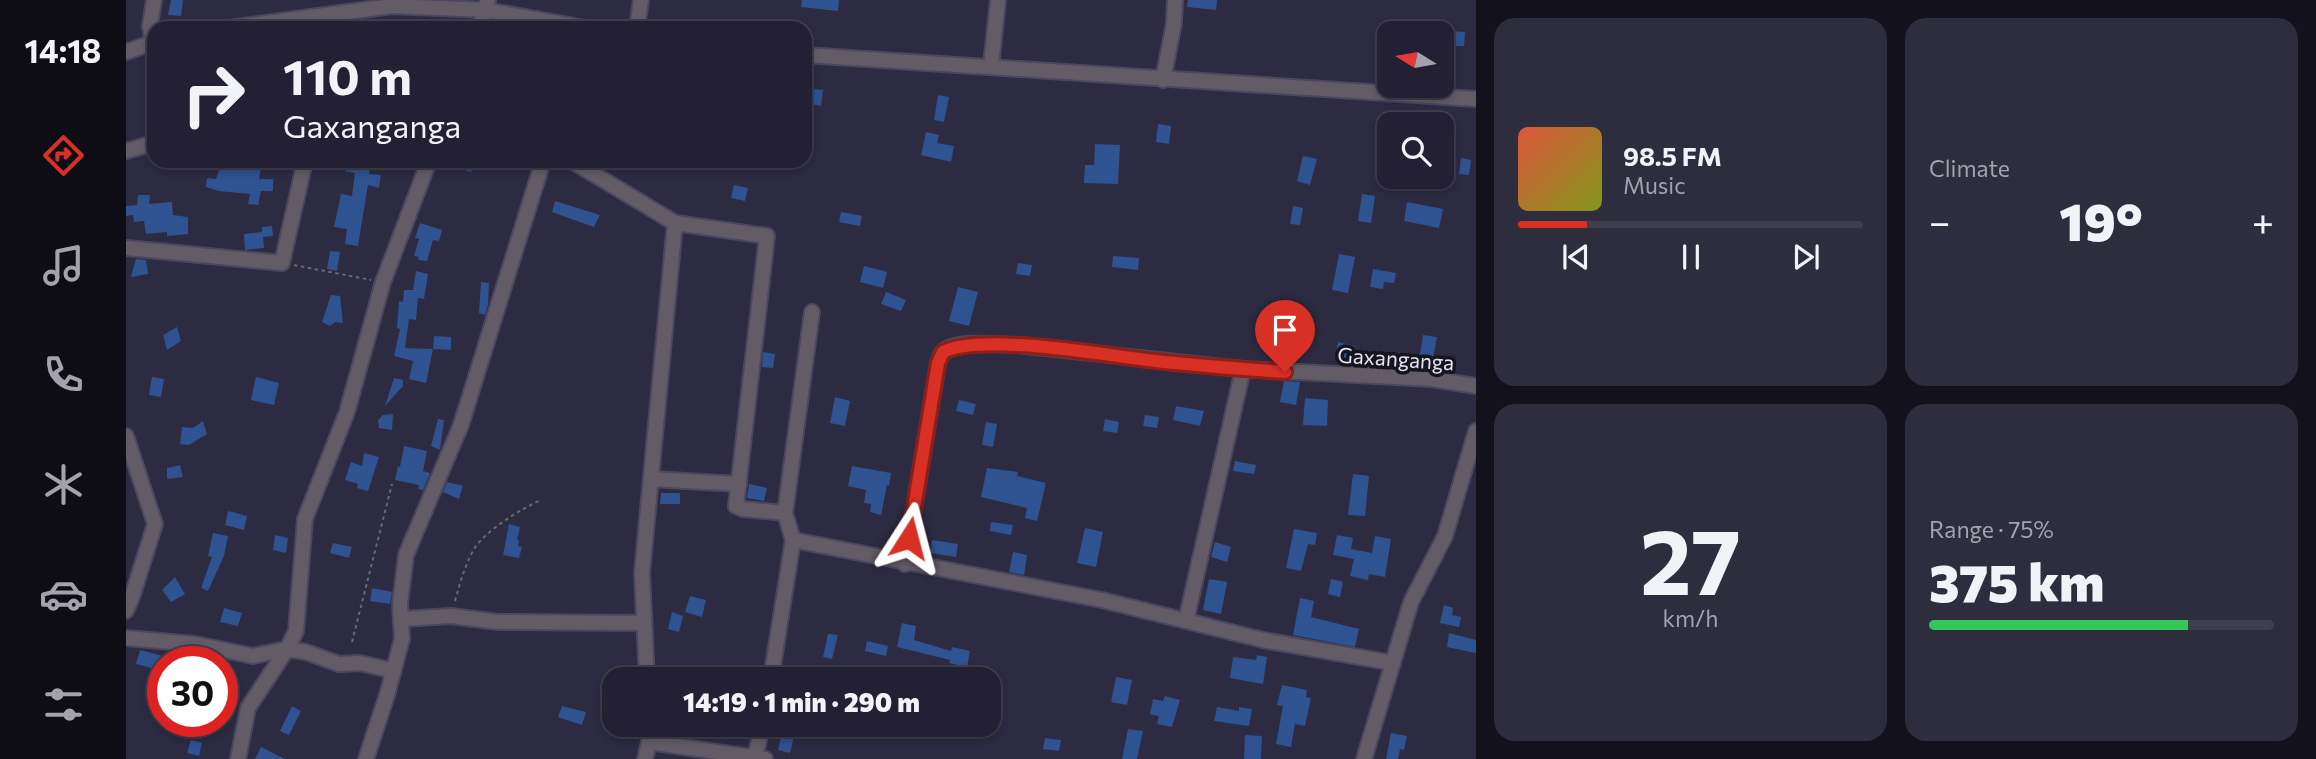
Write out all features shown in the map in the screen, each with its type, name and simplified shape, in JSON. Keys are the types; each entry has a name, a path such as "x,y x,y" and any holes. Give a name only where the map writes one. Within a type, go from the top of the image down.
{"street":[{"path":"151,21 155,0"},
{"path":"639,21 641,0"},
{"path":"991,66 998,0"},
{"path":"1163,80 1174,23 1175,0"},
{"path":"325,21 393,3 487,5 554,21"},
{"path":"126,52 147,44"},
{"path":"812,55 1476,99"},
{"path":"126,151 147,144"},
{"path":"126,248 282,263 303,168"},
{"path":"238,759 248,708 288,649 296,631 305,519 347,412 383,282 426,168"},
{"path":"366,759 402,639 400,604 406,555 461,425 541,168"},
{"path":"584,168 675,223 767,236 736,506 785,513"},
{"path":"646,667 642,573 675,223"},
{"path":"773,667 793,540 785,513 812,312"},
{"name":"Gaxanganga","path":"905,564 938,363 943,352 953,347 980,344 1017,345 1243,369 1432,379 1476,386"},
{"path":"1186,621 1243,369"},
{"path":"1364,759 1411,602 1445,536 1476,431"},
{"path":"126,436 155,524 126,611"},
{"path":"651,479 739,484"},
{"path":"793,540 905,564 1101,600 1263,640 1393,663"},
{"path":"401,619 451,616 498,622 644,623"},
{"path":"126,638 195,644 253,656 288,649 339,664 360,663 394,671"},
{"path":"645,759 649,737"},
{"path":"649,742 760,758 762,737"}],"path":[{"path":"282,263 383,282"},
{"path":"352,642 392,484"},
{"path":"451,616 466,564 479,543 516,512 541,500"}],"building":[{"path":"171,0 183,0 181,16 168,15"},
{"path":"802,0 839,0 838,11 801,7"},
{"path":"1188,0 1217,0 1216,10 1187,7"},
{"path":"1454,31 1465,32 1464,46 1454,46"},
{"path":"812,89 823,90 821,106 812,104"},
{"path":"938,95 949,97 944,122 934,120"},
{"path":"1158,124 1171,126 1169,144 1156,142"},
{"path":"926,132 939,135 937,143 954,146 951,162 921,155"},
{"path":"1095,144 1120,145 1118,184 1084,183 1085,165 1094,165"},
{"path":"1303,156 1317,159 1310,185 1297,181"},
{"path":"1461,158 1471,160 1469,175 1459,174"},
{"path":"220,168 261,168 259,179 273,179 273,191 261,191 258,205 248,204 250,194 206,187 207,178 216,179"},
{"path":"346,168 369,168 369,174 381,175 379,188 368,185 358,246 345,244 347,229 334,227 341,194 352,196 355,173 345,171"},
{"path":"734,185 748,188 745,201 731,198"},
{"path":"1362,194 1375,196 1371,223 1358,221"},
{"path":"138,195 150,195 149,204 172,202 173,215 188,217 188,234 146,234 144,221 134,222 133,215 126,216 126,206 137,205"},
{"path":"555,201 600,215 594,227 552,212"},
{"path":"1407,202 1443,209 1439,228 1404,221"},
{"path":"1293,206 1303,208 1300,225 1290,224"},
{"path":"841,212 862,216 860,226 839,222"},
{"path":"420,223 442,230 439,241 433,240 427,261 418,260 419,257 414,256 419,239 415,238"},
{"path":"272,226 273,236 263,237 264,248 245,250 244,234 262,232 262,227"},
{"path":"330,251 340,252 337,271 327,269"},
{"path":"1339,254 1355,257 1348,293 1332,290"},
{"path":"1113,256 1139,258 1138,270 1112,267"},
{"path":"136,259 146,260 148,274 131,277"},
{"path":"1018,263 1032,265 1030,276 1016,274"},
{"path":"864,266 887,272 883,288 860,282"},
{"path":"1373,269 1396,273 1394,283 1384,282 1383,289 1370,287"},
{"path":"416,271 428,274 424,299 418,298 416,320 409,319 405,348 433,349 426,383 409,379 413,361 394,356 400,329 397,328 399,301 403,302 404,290 413,290"},
{"path":"481,282 489,283 485,315 479,313"},
{"path":"958,287 978,292 969,326 949,321"},
{"path":"886,292 906,300 901,311 881,304"},
{"path":"331,295 340,296 343,323 335,322 330,326 322,322"},
{"path":"177,327 181,341 167,350 163,335"},
{"path":"1423,335 1437,337 1433,358 1420,355"},
{"path":"434,336 451,337 451,350 433,349"},
{"path":"1338,342 1355,346 1352,361 1335,357"},
{"path":"763,352 775,354 773,368 762,367"},
{"path":"152,377 164,379 161,397 149,395"},
{"path":"256,377 279,383 274,405 251,400"},
{"path":"394,378 403,380 403,386 385,406"},
{"path":"1284,381 1300,382 1296,405 1280,402"},
{"path":"835,397 850,401 845,426 830,423"},
{"path":"1305,398 1328,400 1327,426 1303,425"},
{"path":"959,400 976,404 973,415 956,411"},
{"path":"1176,406 1204,411 1200,426 1173,420"},
{"path":"393,414 392,430 379,428 378,420 383,415"},
{"path":"1145,415 1159,417 1157,428 1143,426"},
{"path":"438,419 444,420 440,450 431,446"},
{"path":"1105,419 1119,422 1117,433 1103,431"},
{"path":"203,421 207,434 189,445 180,444 182,427 193,428"},
{"path":"986,422 997,424 993,447 982,445"},
{"path":"404,446 427,451 423,471 430,473 423,490 418,489 419,485 395,480"},
{"path":"364,453 379,457 368,491 345,480 351,462 362,466"},
{"path":"1235,461 1256,465 1254,474 1233,471"},
{"path":"180,465 183,477 167,479 167,468"},
{"path":"852,466 891,473 881,515 870,512 871,504 864,503 866,490 848,486"},
{"path":"987,468 1018,472 1017,476 1046,483 1037,521 1025,518 1027,508 981,497"},
{"path":"1353,474 1369,476 1365,516 1348,515"},
{"path":"447,482 463,486 459,499 443,492"},
{"path":"749,484 767,488 764,501 747,498"},
{"path":"661,493 680,493 680,504 660,504"},
{"path":"228,511 247,516 244,530 225,525"},
{"path":"991,522 1013,525 1011,535 990,531"},
{"path":"509,524 520,527 517,540 518,546 522,547 519,558 503,555"},
{"path":"1085,528 1103,532 1096,567 1077,563"},
{"path":"1294,529 1317,533 1315,545 1308,544 1301,571 1286,568"},
{"path":"213,533 228,536 224,556 208,591 201,588 212,557 208,556"},
{"path":"275,535 288,538 286,553 273,550"},
{"path":"1337,535 1353,538 1351,549 1372,553 1375,536 1391,539 1385,577 1369,574 1368,580 1350,576 1354,559 1333,555"},
{"path":"932,540 958,544 956,557 930,553"},
{"path":"1215,542 1231,547 1227,562 1211,557"},
{"path":"333,543 352,547 349,558 330,553"},
{"path":"1013,552 1027,555 1024,575 1009,572"},
{"path":"175,577 185,594 171,602 162,590"},
{"path":"1209,579 1227,582 1221,614 1203,610"},
{"path":"1331,579 1343,582 1340,597 1328,594"},
{"path":"372,588 392,592 390,604 370,601"},
{"path":"690,596 706,600 702,617 685,612"},
{"path":"1300,598 1314,601 1311,617 1359,629 1355,647 1293,635"},
{"path":"1444,605 1453,608 1452,615 1461,617 1459,627 1440,623"},
{"path":"224,608 242,613 238,626 220,622"},
{"path":"672,612 683,616 679,632 668,629"},
{"path":"902,623 916,626 914,640 951,651 952,647 970,651 967,667 897,647"},
{"path":"1449,633 1476,640 1476,653 1447,647"},
{"path":"828,634 838,635 832,659 823,657"},
{"path":"867,641 888,646 886,656 865,651"},
{"path":"140,650 147,652 147,667 136,664"},
{"path":"1257,655 1267,657 1263,684 1230,678 1233,657 1256,660"},
{"path":"1116,677 1132,680 1127,705 1111,702"},
{"path":"1282,685 1307,690 1306,697 1311,698 1305,726 1295,724 1291,747 1276,744 1283,706 1277,705"},
{"path":"1165,696 1180,700 1172,727 1157,724 1159,716 1150,714 1153,699 1163,701"},
{"path":"292,706 301,711 289,735 280,731"},
{"path":"562,706 586,712 582,725 558,717"},
{"path":"1217,707 1239,711 1239,707 1252,709 1249,726 1214,721"},
{"path":"1128,729 1143,731 1137,759 1122,759"},
{"path":"1391,733 1407,736 1404,750 1400,749 1398,759 1386,759"},
{"path":"1245,735 1262,736 1261,759 1244,759"},
{"path":"781,737 794,737 790,753 778,750"},
{"path":"1045,738 1061,740 1059,751 1043,749"},
{"path":"191,740 202,743 199,756 187,753"},
{"path":"261,747 285,759 255,759"}],"route":[{"path":"909,538 938,363 943,352 953,347 980,344 1017,345 1285,372"}]}
